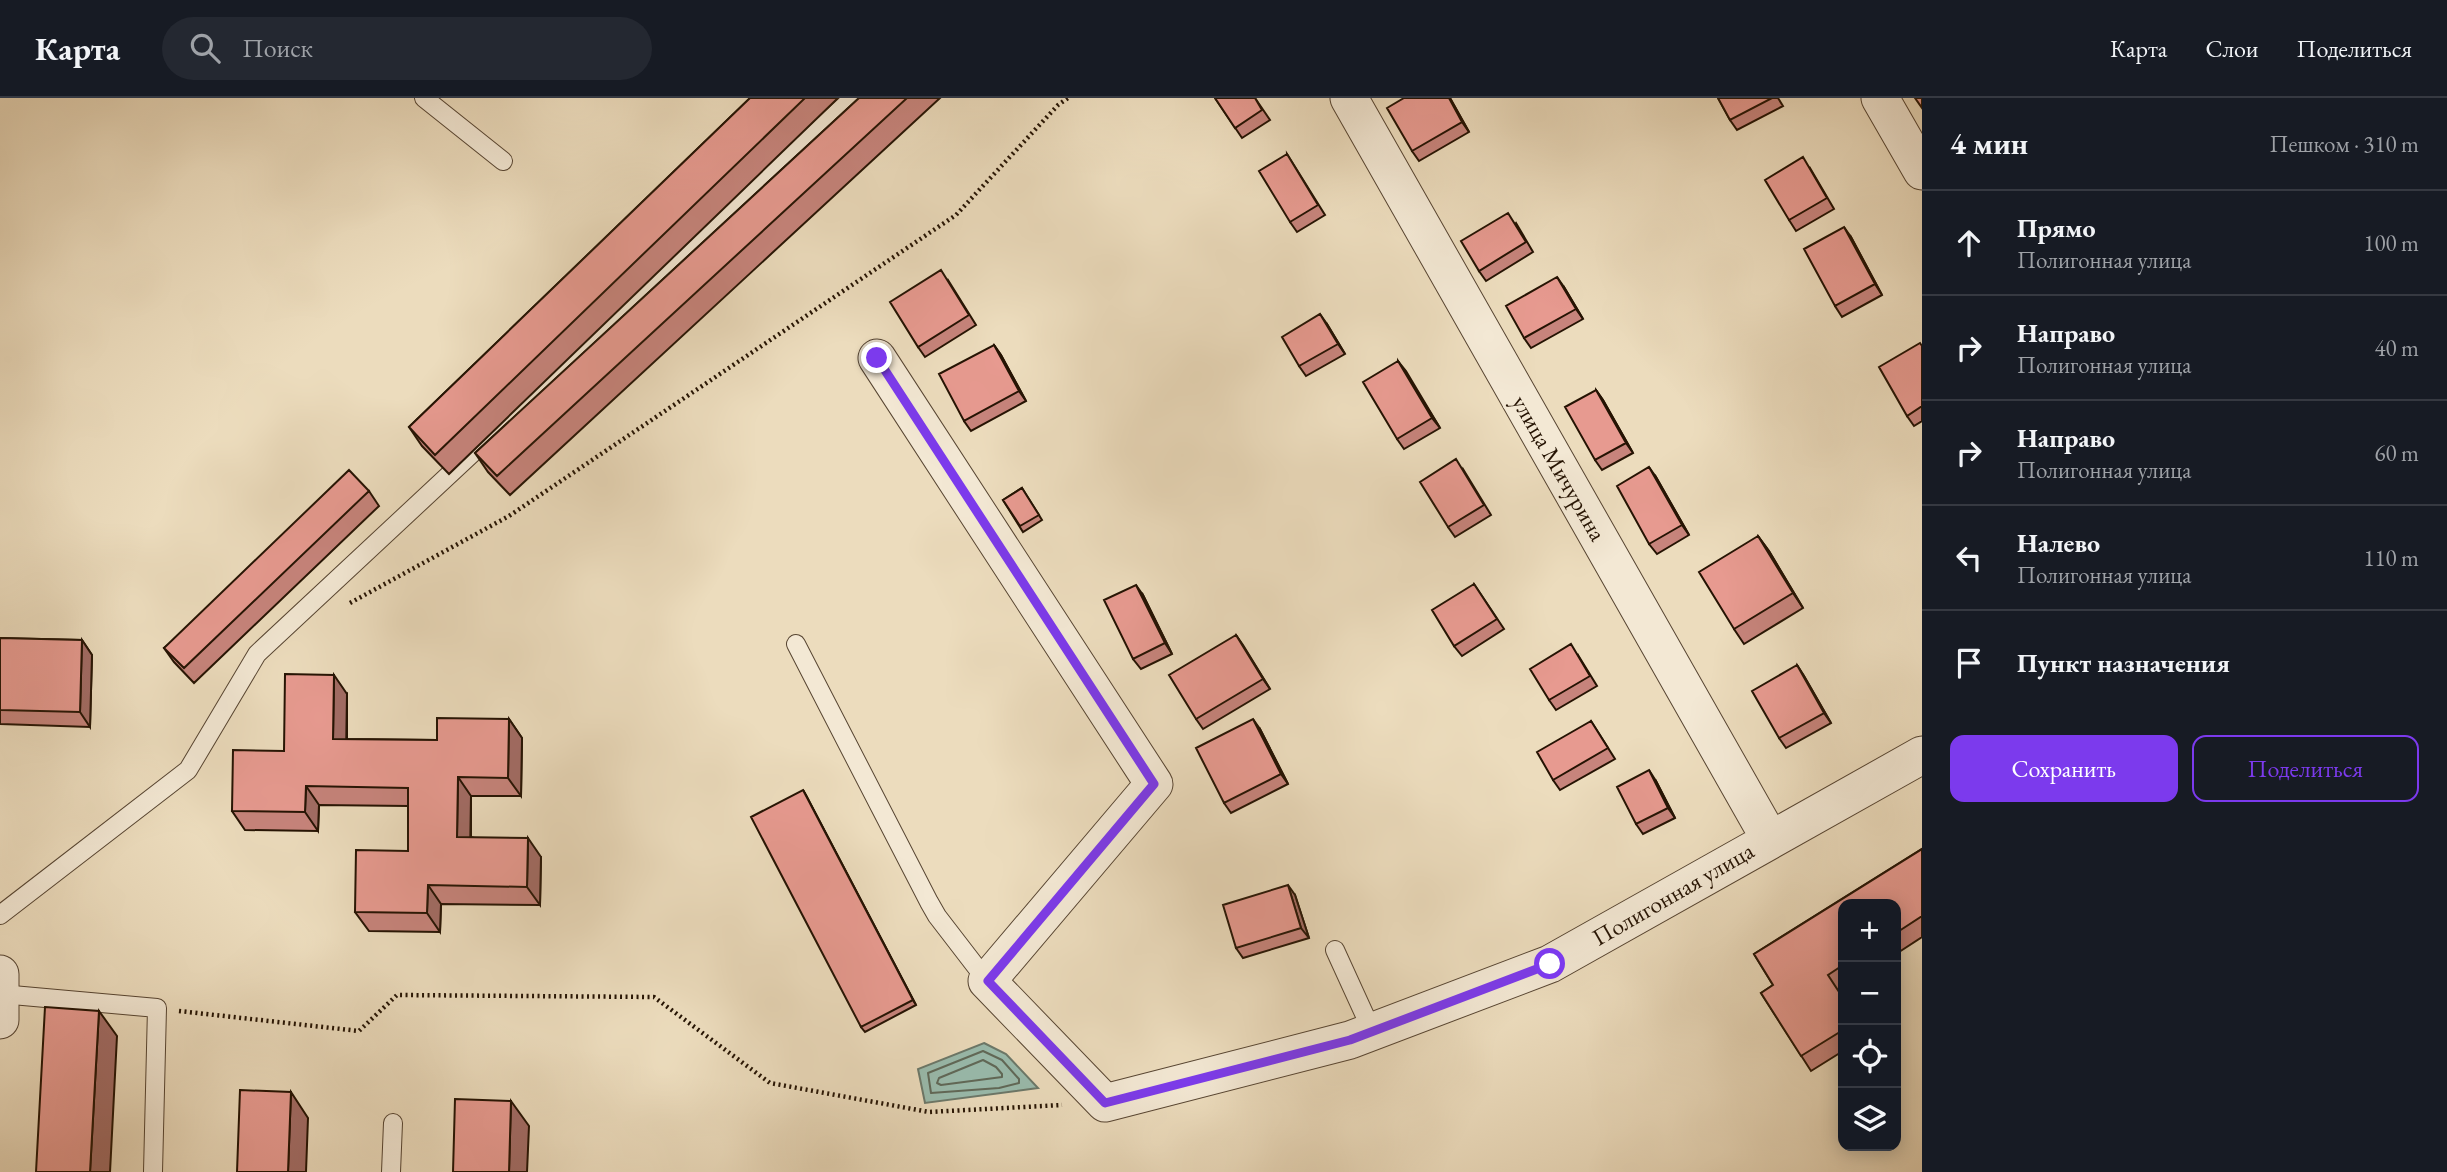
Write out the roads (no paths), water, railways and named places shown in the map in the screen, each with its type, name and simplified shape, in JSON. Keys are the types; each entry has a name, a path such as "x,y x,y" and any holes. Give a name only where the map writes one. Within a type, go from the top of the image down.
{"street":[{"name":"улица Мичурина","path":"1349,98 1770,839"},
{"path":"1880,98 1922,171"},
{"path":"877,358 1154,784 988,981"},
{"name":"Полигонная улица","path":"988,981 1105,1103 1350,1040 1550,964 1922,755"},
{"path":"0,974 0,1020"}],"lane":[{"path":"424,98 503,161"},
{"path":"0,915 188,770 257,654 853,98"},
{"path":"796,644 933,909 988,981"},
{"path":"1335,950 1372,1031"},
{"path":"1,994 158,1008 153,1172"},
{"path":"391,1172 393,1123"}],"water":[{"path":"984,1043 1006,1054 1038,1088 925,1103 918,1069"}]}
